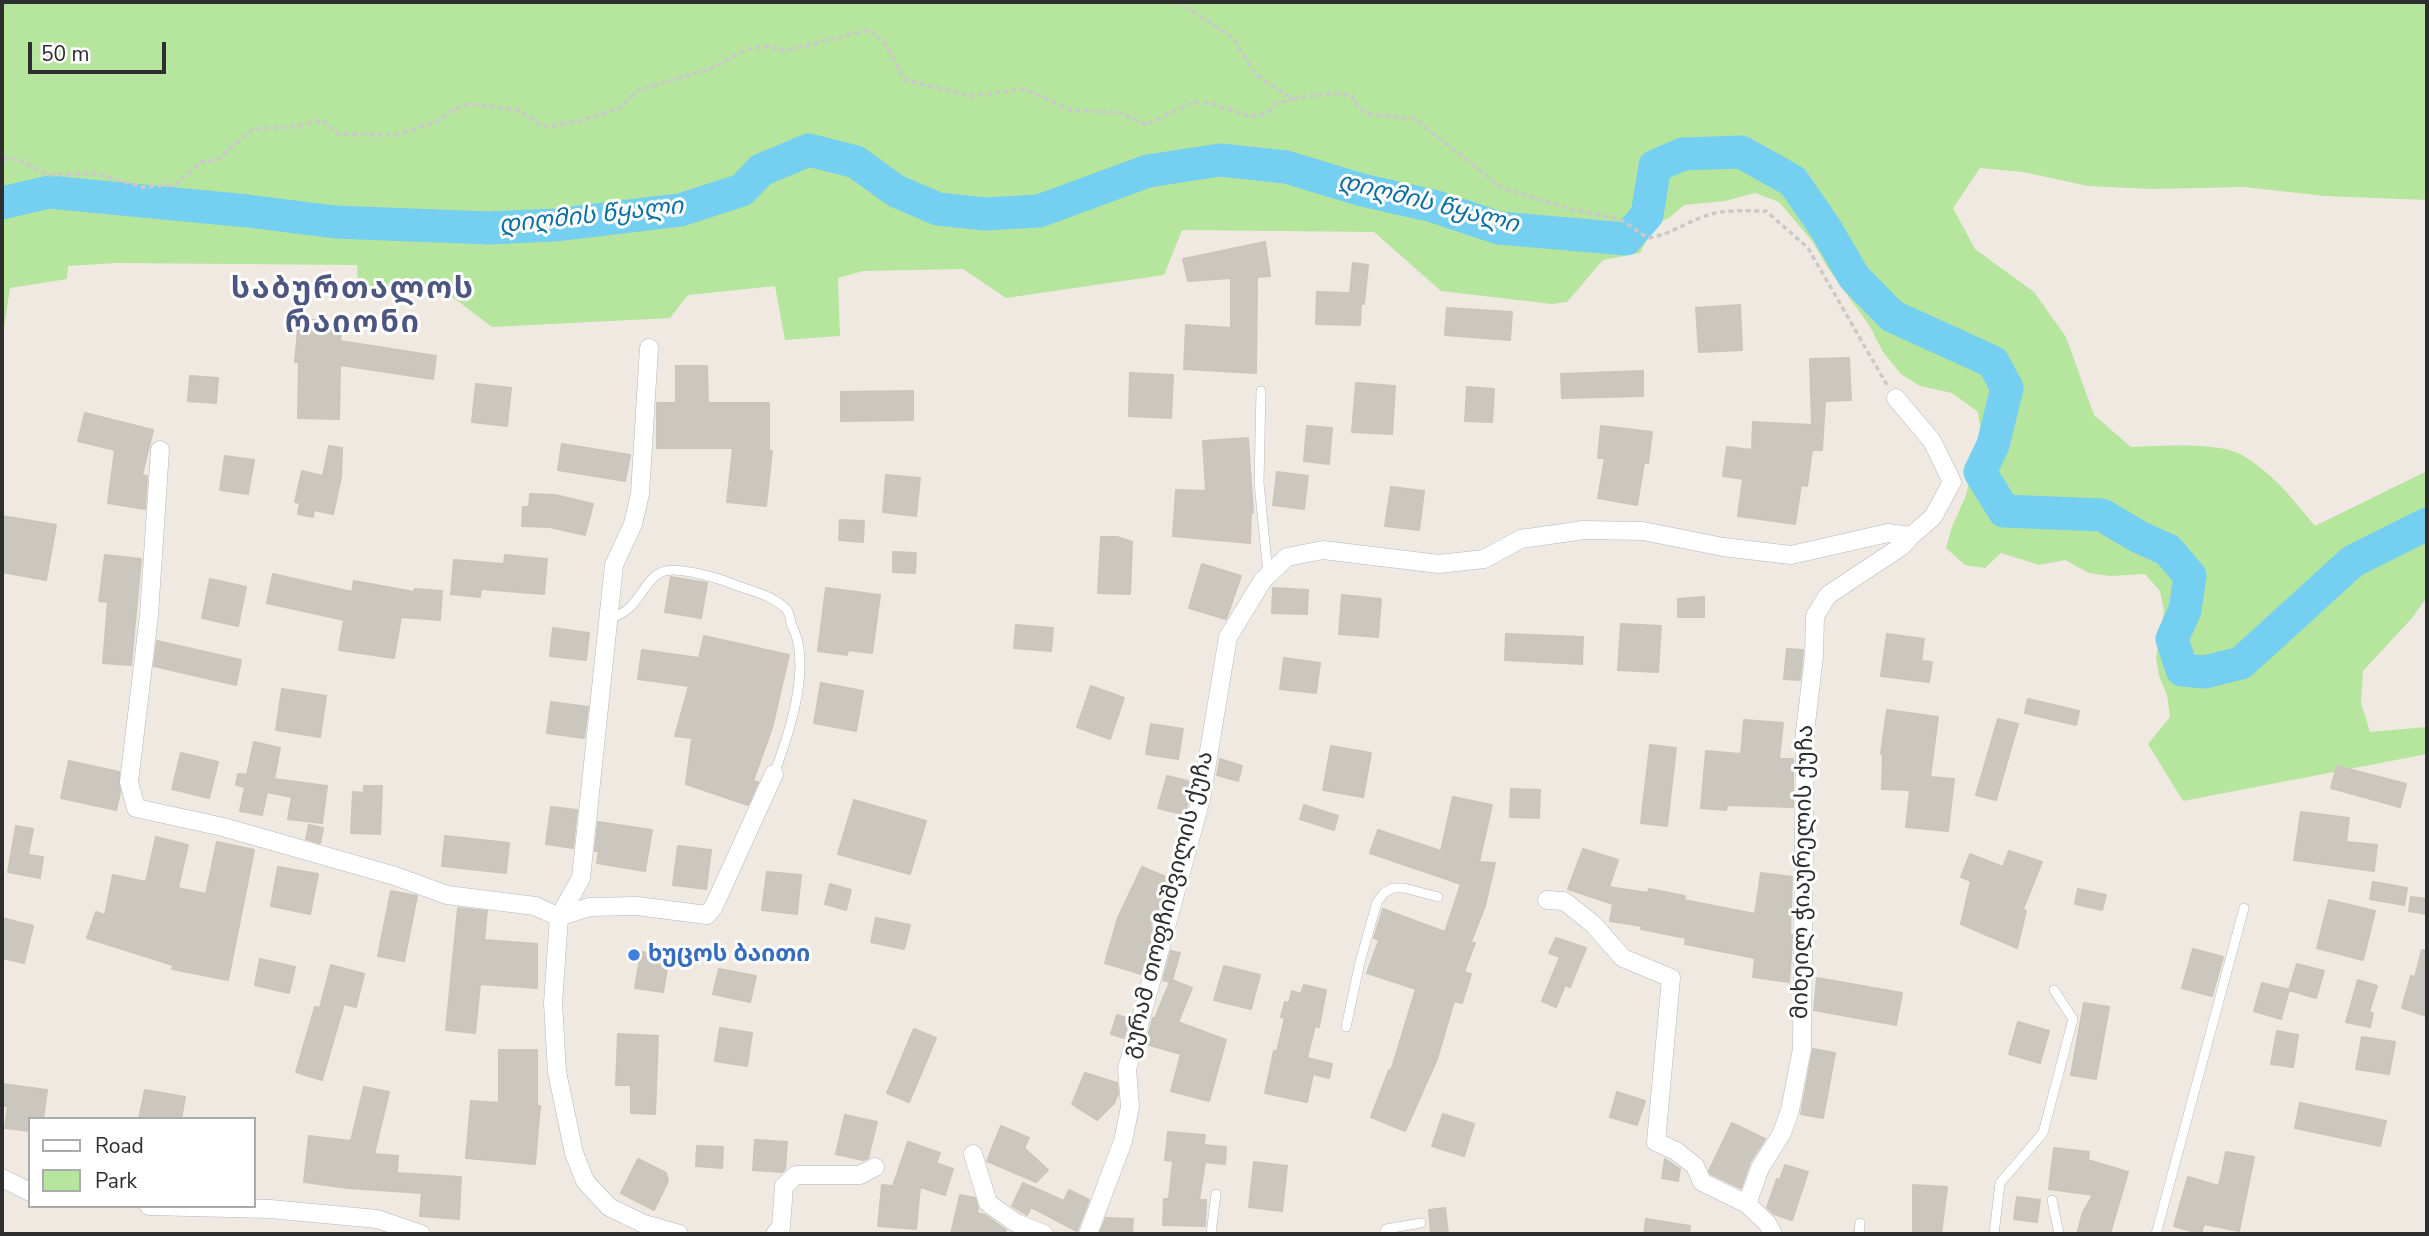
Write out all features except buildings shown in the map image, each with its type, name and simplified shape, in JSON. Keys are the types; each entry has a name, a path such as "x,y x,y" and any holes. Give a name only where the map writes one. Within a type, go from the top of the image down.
{"street":[{"path":"649,348 640,494 633,524 614,565 581,878 559,917 553,1003 556,1059 574,1153 585,1181 609,1207 644,1224 679,1234"},
{"path":"1896,398 1932,441 1952,482 1933,517 1911,536"},
{"path":"160,450 149,615 129,782 136,808 223,827 395,876 447,895 535,906 559,917 589,907 637,906 707,915 714,906 774,774"},
{"name":"გურამ თოფჩიშვილის ქუჩა","path":"1088,1234 1124,1141 1130,1107 1127,1069 1201,799 1228,637 1268,574 1287,556 1323,550 1440,564 1484,559 1521,539 1584,530 1643,531 1723,547 1791,555 1888,533 1911,536"},
{"name":"მიხეილ ჭიაურელის ქუჩა","path":"1747,1204 1760,1168 1783,1133 1802,1049 1805,732 1814,656 1815,616 1828,595 1902,546 1911,536"},
{"path":"1547,900 1564,901 1593,924 1623,958 1671,978 1656,1142 1676,1151 1695,1166 1702,1182 1747,1204 1767,1223 1773,1234"},
{"path":"973,1154 988,1203 1016,1223 1044,1234"},
{"path":"775,1234 780,1227 784,1186 796,1175 860,1175 875,1167"},
{"path":"2,1178 28,1191"},
{"path":"230,1208 377,1219 421,1234"}],"lane":[{"path":"1261,391 1259,483 1268,574"},
{"path":"609,618 619,616 634,606 651,582 663,571 677,571 724,581 774,600 789,610 798,641 799,684 774,774"},
{"path":"1346,1027 1377,902 1384,893 1393,888 1404,888 1438,897"},
{"path":"2156,1234 2244,908"},
{"path":"1994,1234 2000,1183 2043,1133 2073,1019 2054,990"},
{"path":"1211,1234 1216,1194"},
{"path":"2052,1200 2059,1234"},
{"path":"1384,1234 1386,1229 1421,1223"},
{"path":"1858,1234 1860,1223"}],"path":[{"path":"1178,2 1233,38 1256,75 1293,99"},
{"path":"2,159 17,159 48,175 94,173 142,187 175,185 201,162 217,160 253,129 293,127 322,120 338,134 394,135 434,123 456,108 470,104 518,110 544,127 580,121 619,108 639,90 710,69 748,49 766,46 785,51 870,30 885,43 905,80 971,96 1025,89 1070,110 1121,113 1146,125 1193,103 1212,104 1252,117 1266,113 1277,103 1293,99 1335,93 1352,96 1358,107 1367,114 1415,119 1502,188 1567,208 1621,220 1648,238 1663,236 1707,215 1766,211 1808,248 1896,398"}],"green space":[{"path":"2,2 2427,2 2427,200 2325,196 2244,187 2151,189 2088,186 2023,172 1980,168 1953,208 1975,249 2034,292 2066,337 2094,415 2131,447 2203,446 2240,454 2272,477 2315,526 2427,471 2427,597 2412,618 2363,671 2361,703 2370,732 2427,727 2427,754 2183,801 2148,744 2170,717 2167,695 2159,676 2156,658 2164,611 2160,591 2145,574 2110,576 2089,573 2065,560 2039,565 2001,553 1985,568 1965,565 1946,548 1966,495 1981,434 1978,412 1952,393 1920,386 1901,374 1883,352 1869,325 1812,241 1779,202 1755,193 1725,201 1684,205 1669,218 1655,224 1640,253 1603,260 1567,302 1552,304 1441,291 1374,232 1182,230 1164,275 1006,298 963,269 863,271 838,278 840,336 785,340 775,286 688,295 670,318 492,327 454,298 392,289 358,290 357,265 116,263 68,266 67,279 10,288 2,341"}],"waterway":[{"name":"დიღმის წყალი","path":"2,203 49,192 335,222 489,228 554,225 680,210 742,190 761,170 809,150 856,162 896,191 938,209 985,214 1039,211 1148,171 1220,160 1286,167 1362,190 1433,206 1499,228 1626,239 1647,215 1655,166 1683,154 1741,152 1793,181 1826,229 1854,277 1892,316 1993,362 2007,388 1993,445 1980,472 2004,511 2102,515 2139,537 2168,550 2190,576 2185,610 2172,639 2182,670 2205,672 2241,663 2353,561 2427,524"}],"place":[{"name":"ხუცოს ბაითი","path":"634,955"}],"district":[{"name":"საბურთალოს რაიონი","path":"353,308"}]}
